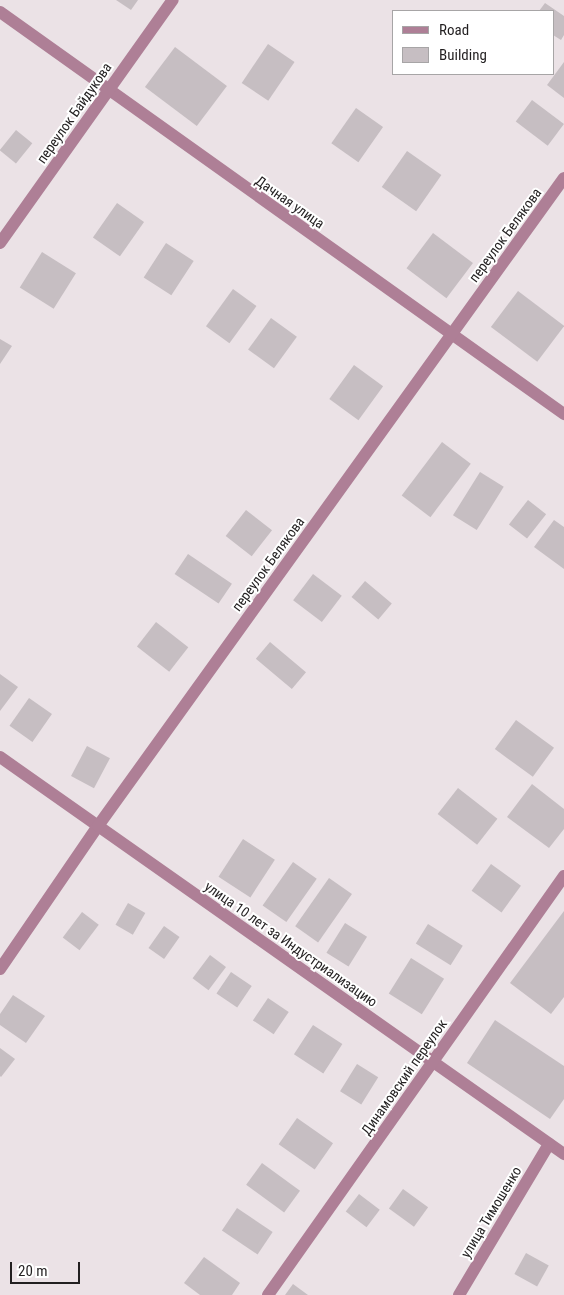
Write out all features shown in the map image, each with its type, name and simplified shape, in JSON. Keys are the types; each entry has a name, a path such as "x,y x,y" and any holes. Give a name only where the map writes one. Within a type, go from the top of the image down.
{"street":[{"name":"переулок Байдукова","path":"0,243 173,0"},
{"name":"Дачная улица","path":"0,12 564,414"},
{"name":"переулок Белякова","path":"0,969 98,826 564,178"},
{"name":"улица 10 лет за Индустриализацию","path":"0,757 564,1154"},
{"name":"Динамовский переулок","path":"268,1295 564,876"},
{"name":"улица Тимошенко","path":"459,1295 549,1144"}],"building":[{"path":"116,0 138,0 131,10"},
{"path":"545,3 564,16 564,35 561,40 554,36 554,10 540,10"},
{"path":"268,44 295,62 268,101 242,83"},
{"path":"175,47 227,86 197,126 145,87"},
{"path":"564,62 564,98 547,85"},
{"path":"532,100 564,124 548,146 516,122"},
{"path":"356,108 383,127 358,162 331,143"},
{"path":"16,130 32,143 16,163 0,150"},
{"path":"407,151 441,175 416,211 382,187"},
{"path":"117,203 144,222 120,256 93,237"},
{"path":"433,233 473,263 446,298 407,268"},
{"path":"166,243 194,261 171,295 144,277"},
{"path":"42,252 76,273 54,309 20,288"},
{"path":"233,289 256,306 229,343 206,326"},
{"path":"518,291 564,326 537,362 491,327"},
{"path":"271,318 297,337 274,368 248,350"},
{"path":"0,339 12,346 0,364"},
{"path":"354,365 383,386 358,420 329,399"},
{"path":"442,442 471,464 430,517 402,496"},
{"path":"480,472 504,487 477,530 453,515"},
{"path":"528,500 546,514 527,539 509,524"},
{"path":"246,510 272,530 252,556 226,536"},
{"path":"554,520 564,527 564,569 534,547"},
{"path":"188,554 232,584 219,604 175,574"},
{"path":"313,574 342,596 322,622 293,600"},
{"path":"365,581 392,603 378,620 352,597"},
{"path":"156,622 188,647 169,672 137,646"},
{"path":"270,642 306,672 292,689 256,659"},
{"path":"0,674 18,687 0,711"},
{"path":"29,698 52,714 32,742 9,726"},
{"path":"516,720 554,748 533,777 495,749"},
{"path":"87,746 110,758 94,788 71,776"},
{"path":"532,784 564,809 564,829 549,848 507,817"},
{"path":"458,788 497,819 477,845 438,814"},
{"path":"243,839 275,860 250,897 218,877"},
{"path":"293,862 317,879 286,922 263,905"},
{"path":"491,864 521,886 502,912 472,891"},
{"path":"329,878 352,894 318,942 295,926"},
{"path":"128,903 145,913 133,935 116,925"},
{"path":"564,911 564,997 551,1014 510,983"},
{"path":"82,912 99,925 80,950 63,938"},
{"path":"345,923 367,937 349,966 326,953"},
{"path":"428,924 463,946 451,965 416,944"},
{"path":"164,926 180,937 164,959 149,948"},
{"path":"210,955 226,967 209,990 193,978"},
{"path":"411,958 444,979 422,1014 389,994"},
{"path":"231,972 252,986 237,1008 216,994"},
{"path":"13,995 45,1016 26,1043 0,1025 0,1014"},
{"path":"268,998 289,1012 274,1034 253,1020"},
{"path":"495,1020 564,1066 564,1099 550,1119 467,1063"},
{"path":"313,1025 342,1044 323,1073 294,1054"},
{"path":"0,1048 15,1059 1,1077 0,1076"},
{"path":"357,1064 378,1077 361,1104 340,1091"},
{"path":"297,1118 333,1143 315,1169 279,1144"},
{"path":"262,1163 300,1191 284,1212 246,1185"},
{"path":"403,1189 428,1207 414,1227 389,1208"},
{"path":"359,1194 380,1210 367,1227 346,1212"},
{"path":"237,1208 273,1232 258,1254 222,1230"},
{"path":"526,1253 549,1266 537,1287 514,1274"},
{"path":"204,1257 240,1283 232,1295 200,1295 184,1283"},
{"path":"293,1284 308,1295 285,1295"}]}
